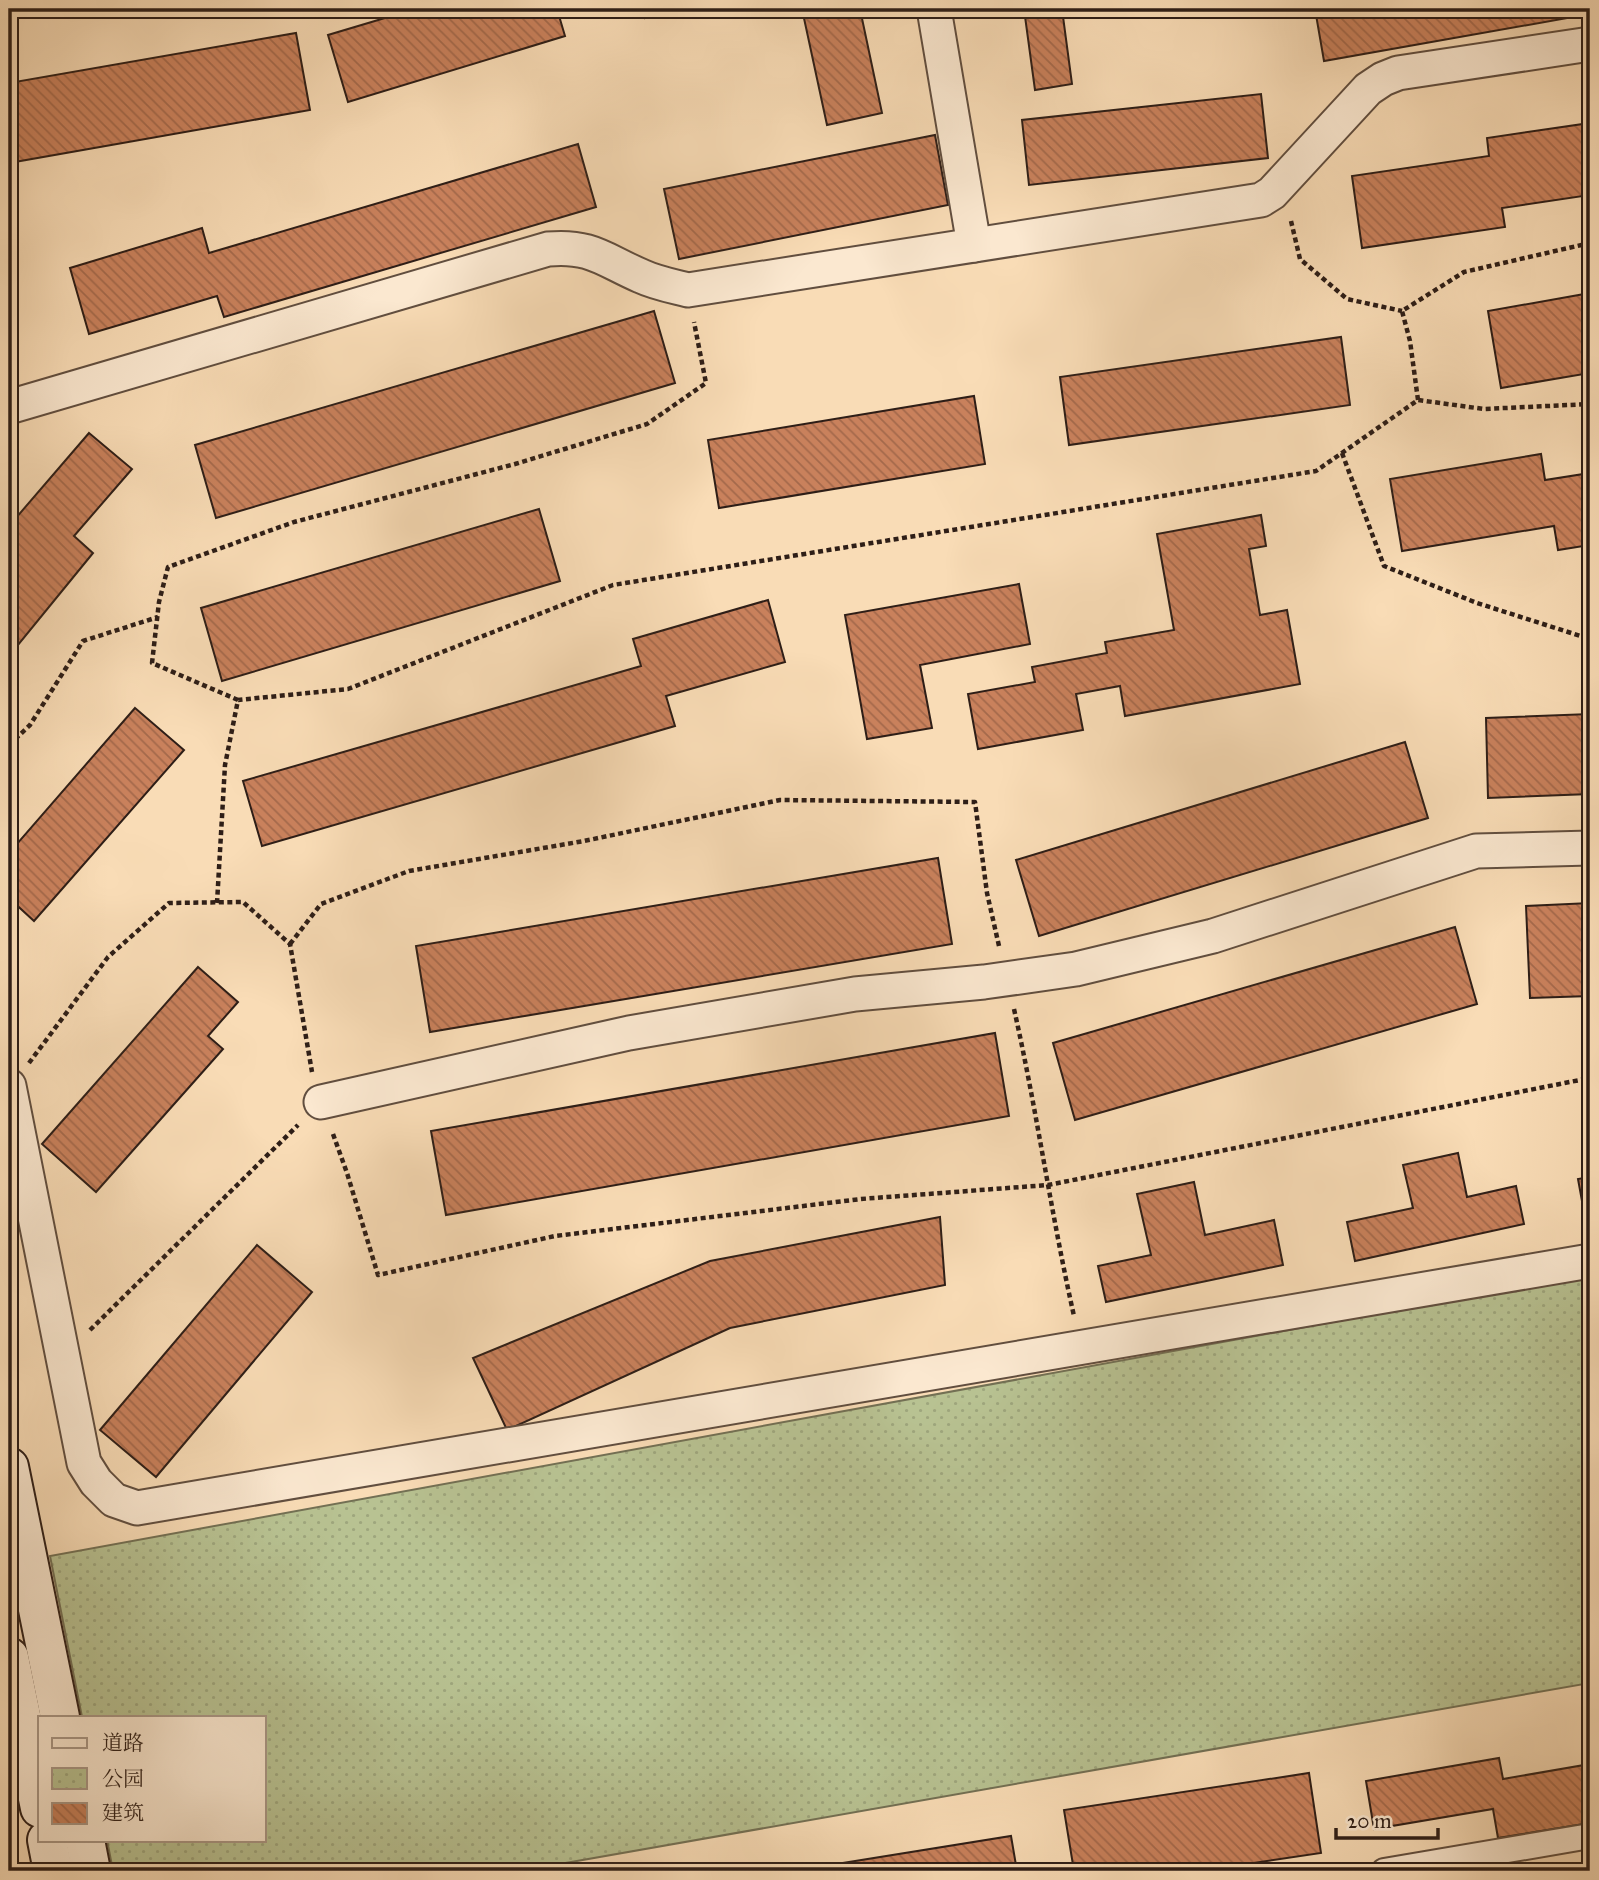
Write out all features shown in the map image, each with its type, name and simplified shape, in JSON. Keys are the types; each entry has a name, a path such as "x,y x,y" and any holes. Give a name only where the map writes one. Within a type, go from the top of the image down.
{"main road":[{"path":"9,1467 60,1716"},
{"path":"9,1657 38,1798"},
{"path":"47,1842 54,1871"},
{"path":"85,1842 91,1871"}],"street":[{"path":"934,9 974,245"},
{"path":"9,407 548,249 572,247 663,284 688,290 1261,200 1282,183 1368,89 1383,79 1398,73 1590,44"},
{"path":"321,1102 629,1033 855,994 1007,979 1076,969 1213,936 1476,851 1590,848"},
{"path":"9,1088 84,1462 96,1482 114,1500 137,1508 1590,1261"},
{"path":"1384,1871 1590,1836"}],"path":[{"path":"1282,183 1300,259 1347,299 1402,311 1464,272 1590,243"},
{"path":"688,290 706,383 647,424 515,464 294,522 168,567 152,663 238,700 348,689 613,585 1316,471 1418,400 1484,409 1590,404"},
{"path":"1402,311 1410,341 1418,400"},
{"path":"1342,453 1384,566 1477,603 1590,639"},
{"path":"9,745 30,725 83,641 158,617"},
{"path":"217,903 225,765 238,700"},
{"path":"290,944 321,904 409,871 584,841 780,800 975,802 986,894 1030,1078 1056,1236 1081,1348"},
{"path":"9,1088 108,957 169,903 243,902 290,944 313,1079 347,1173 377,1275 555,1236 861,1199 1048,1185 1590,1078"},
{"path":"63,1357 321,1102"}],"green space":[{"path":"1590,1275 1590,1683 520,1871 113,1871 107,1842 266,1842 266,1716 82,1716 50,1556"}],"building":[{"path":"415,9 557,9 565,36 348,102 328,35"},
{"path":"644,9 696,9 645,18"},
{"path":"802,9 860,9 882,113 827,125"},
{"path":"1024,9 1062,9 1072,84 1035,90"},
{"path":"1315,9 1590,9 1590,14 1324,61"},
{"path":"296,33 310,110 9,163 9,83"},
{"path":"1261,94 1268,158 1029,185 1022,120"},
{"path":"1590,123 1590,195 1502,208 1505,227 1362,248 1352,176 1489,156 1487,138"},
{"path":"935,135 948,205 679,259 664,189"},
{"path":"578,144 596,207 224,317 217,296 89,334 70,268 202,228 209,253"},
{"path":"1590,293 1590,373 1501,388 1488,311"},
{"path":"654,311 675,383 216,518 195,445"},
{"path":"1341,337 1350,405 1069,445 1060,377"},
{"path":"974,396 985,464 719,508 708,440"},
{"path":"89,433 132,469 74,536 93,553 9,656 9,526"},
{"path":"1541,454 1545,480 1590,473 1590,545 1558,550 1554,526 1402,551 1390,479"},
{"path":"539,509 560,581 222,681 201,608"},
{"path":"1261,515 1266,546 1249,549 1260,615 1287,610 1300,684 1125,716 1120,686 1076,694 1083,730 978,749 968,694 1035,682 1032,667 1107,653 1105,642 1174,630 1157,534"},
{"path":"1019,584 1030,644 920,665 932,728 867,739 845,615"},
{"path":"768,600 785,662 666,696 675,726 262,846 243,781 641,666 633,639"},
{"path":"135,708 184,750 34,921 9,898 9,853"},
{"path":"1590,714 1590,794 1488,798 1486,718"},
{"path":"1405,742 1428,818 1039,936 1016,860"},
{"path":"938,858 952,944 430,1032 416,946"},
{"path":"1590,903 1590,996 1530,998 1526,906"},
{"path":"1455,927 1477,1004 1075,1120 1053,1043"},
{"path":"198,967 238,1002 208,1036 223,1049 96,1192 42,1144"},
{"path":"995,1033 1009,1116 446,1215 431,1131"},
{"path":"1458,1153 1467,1197 1516,1186 1524,1224 1355,1261 1347,1222 1413,1208 1403,1165"},
{"path":"1590,1177 1590,1211 1584,1212 1578,1179"},
{"path":"1194,1182 1205,1235 1274,1220 1283,1265 1106,1302 1098,1266 1151,1255 1137,1194"},
{"path":"940,1217 945,1285 730,1328 507,1430 473,1358 710,1261"},
{"path":"257,1245 312,1292 156,1477 100,1430"},
{"path":"1499,1758 1503,1779 1590,1764 1590,1823 1498,1838 1493,1809 1374,1829 1366,1781"},
{"path":"1309,1773 1321,1853 1200,1871 1074,1871 1064,1810"},
{"path":"1011,1836 1017,1871 793,1871"}]}
